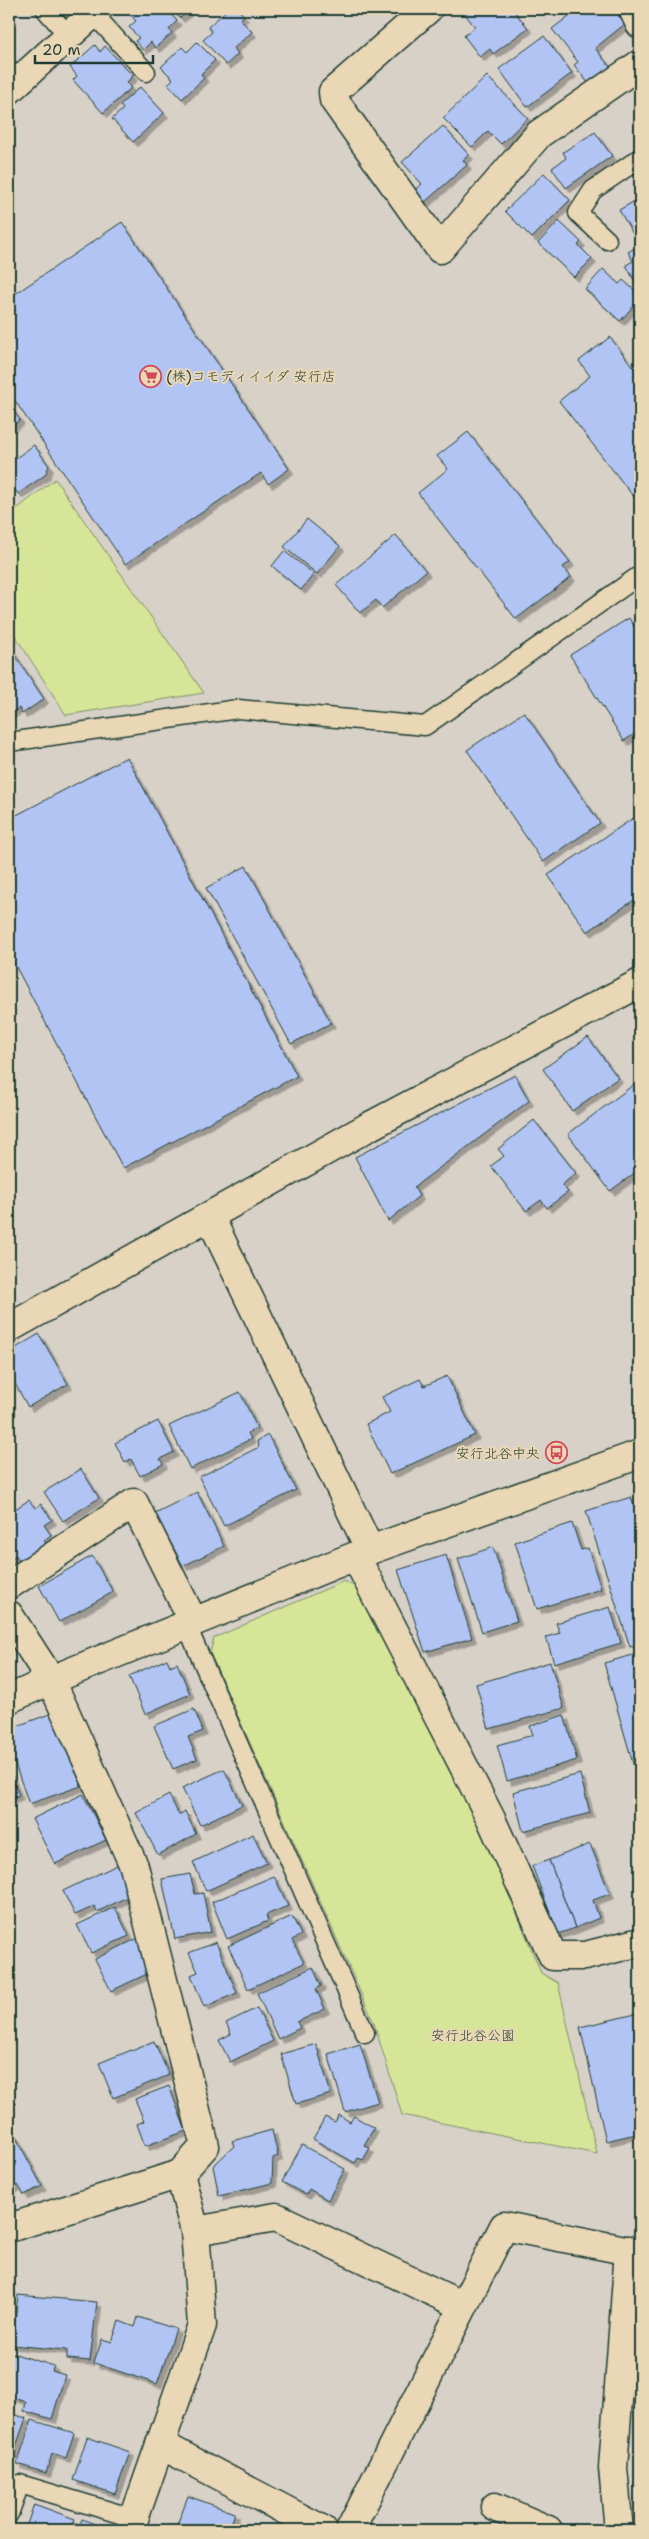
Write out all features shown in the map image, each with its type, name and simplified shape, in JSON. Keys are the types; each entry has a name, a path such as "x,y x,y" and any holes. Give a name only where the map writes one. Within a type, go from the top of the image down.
{"street":[{"path":"428,9 333,92 334,100 440,249 539,134 640,64"},
{"path":"634,9 640,24"},
{"path":"9,90 95,11"},
{"path":"9,1328 370,1126 640,983"},
{"path":"210,1217 363,1553 491,1818 553,1956 585,1956 640,1942"},
{"path":"9,1699 51,1680 363,1553 640,1454"},
{"path":"9,1585 134,1503 190,1623"},
{"path":"9,1615 51,1680 134,1866 205,2146 180,2174 9,2228"},
{"path":"132,2524 202,2325 195,2231 180,2174"},
{"path":"195,2231 276,2217 463,2306"},
{"path":"350,2530 504,2226 635,2251 613,2468 619,2530"},
{"path":"160,2444 323,2530"},
{"path":"495,2508 548,2530"}],"lane":[{"path":"45,9 68,35"},
{"path":"95,11 146,72"},
{"path":"607,240 578,213 593,190 640,158"},
{"path":"9,742 238,709 425,726 640,575"},
{"path":"190,1623 365,2033"},
{"path":"9,2514 20,2484 132,2524"}],"green space":[{"path":"55,479 204,693 66,715 9,626 9,515"},
{"name":"安行北谷公園","path":"344,1581 363,1591 498,1866 541,1973 558,1983 597,2154 402,2115 374,2023 210,1653 214,1638"}],"building":[{"path":"134,9 166,9 177,21 169,29 172,33 155,48 151,42 143,50 135,41 139,38 129,27 136,21 129,13"},
{"path":"171,9 190,9 180,18"},
{"path":"228,9 238,9 244,16 240,19 252,32 234,48 238,54 226,65 203,40 212,32 208,27"},
{"path":"461,9 512,9 528,28 493,54 490,49 480,57 464,36 475,27"},
{"path":"578,9 613,9 625,24 595,48 610,67 589,84 574,65 578,62 552,29"},
{"path":"544,36 572,73 527,107 499,69"},
{"path":"197,42 215,60 201,74 204,78 182,99 168,84 173,79 161,67 182,47 187,52"},
{"path":"95,45 100,52 105,46 133,76 126,83 131,88 103,113 73,80 77,76 70,67"},
{"path":"487,76 528,118 501,144 488,131 472,147 443,118"},
{"path":"140,87 164,113 133,142 112,119 123,109 120,105"},
{"path":"443,126 469,155 463,160 467,165 425,202 414,190 422,184 402,162"},
{"path":"595,132 612,156 566,188 552,168 566,158 563,152"},
{"path":"544,173 570,200 532,238 505,211"},
{"path":"640,198 640,230 633,234 619,210"},
{"path":"559,221 581,242 578,245 592,259 574,277 538,243"},
{"path":"122,222 289,469 268,484 261,473 125,564 9,392 9,298"},
{"path":"640,245 639,289 626,265 633,261 628,252"},
{"path":"603,269 619,284 623,280 640,295 640,299 620,321 585,289"},
{"path":"610,337 640,376 640,505 559,401 590,376 579,361"},
{"path":"9,405 20,420 9,428"},
{"path":"468,432 570,562 563,567 571,577 516,619 418,493 448,469 437,456"},
{"path":"34,445 49,466 45,475 18,494 9,481 9,463"},
{"path":"307,519 340,546 317,574 284,547"},
{"path":"396,535 426,571 382,608 376,600 360,613 336,585"},
{"path":"284,551 314,574 301,590 272,566"},
{"path":"629,618 640,636 640,730 624,741 570,655"},
{"path":"9,646 44,699 22,714 19,708 9,715"},
{"path":"524,712 600,823 543,862 467,750"},
{"path":"127,757 297,1076 123,1168 9,954 9,819"},
{"path":"635,817 640,825 640,896 587,932 548,875"},
{"path":"246,866 331,1023 291,1044 206,888"},
{"path":"588,1037 618,1078 572,1111 543,1069"},
{"path":"515,1075 529,1101 414,1187 419,1196 388,1221 355,1157"},
{"path":"640,1080 640,1169 610,1191 568,1134"},
{"path":"534,1120 576,1173 562,1185 568,1192 547,1208 541,1200 526,1211 491,1166 504,1156 498,1149"},
{"path":"39,1334 68,1384 28,1407 9,1373 9,1352"},
{"path":"447,1376 475,1435 390,1474 366,1424 390,1412 382,1397 420,1379 424,1386"},
{"path":"240,1392 257,1428 248,1433 251,1439 190,1469 169,1426"},
{"path":"158,1421 174,1452 160,1459 163,1464 140,1476 131,1459 125,1462 115,1443"},
{"path":"268,1435 296,1490 224,1526 199,1477 259,1447 257,1441"},
{"path":"81,1469 99,1498 63,1521 44,1492"},
{"path":"197,1492 224,1546 183,1566 155,1513"},
{"path":"631,1497 640,1525 640,1644 630,1647 586,1511"},
{"path":"29,1500 35,1508 41,1504 52,1520 44,1525 51,1535 44,1540 47,1545 20,1563 16,1555 9,1560 9,1513"},
{"path":"572,1523 581,1550 588,1548 601,1589 537,1609 515,1542"},
{"path":"493,1547 517,1621 482,1632 458,1559"},
{"path":"446,1555 472,1638 425,1652 398,1570"},
{"path":"92,1556 113,1592 59,1622 39,1586"},
{"path":"610,1607 621,1643 554,1663 546,1637 560,1633 556,1623"},
{"path":"640,1653 640,1788 604,1663"},
{"path":"167,1659 170,1666 177,1663 190,1694 145,1714 129,1676"},
{"path":"550,1662 564,1708 489,1729 476,1684"},
{"path":"194,1709 203,1731 188,1737 197,1759 173,1769 154,1726"},
{"path":"55,1712 81,1786 29,1804 9,1747 9,1729"},
{"path":"564,1715 577,1760 507,1781 497,1745 533,1735 530,1726"},
{"path":"224,1769 242,1805 200,1825 182,1788"},
{"path":"9,1771 19,1795 9,1799"},
{"path":"580,1774 590,1813 523,1831 513,1792"},
{"path":"83,1794 106,1840 55,1864 32,1819"},
{"path":"169,1795 179,1815 185,1811 196,1834 158,1855 136,1813"},
{"path":"253,1834 267,1863 206,1891 193,1862"},
{"path":"590,1844 610,1894 593,1900 599,1918 575,1928 549,1860"},
{"path":"549,1860 575,1928 558,1934 532,1866"},
{"path":"119,1864 133,1894 97,1912 95,1906 75,1915 63,1891"},
{"path":"190,1874 195,1894 203,1893 211,1932 175,1939 162,1879"},
{"path":"274,1876 288,1906 266,1915 268,1921 227,1939 212,1902"},
{"path":"115,1907 129,1936 91,1953 77,1925"},
{"path":"292,1916 301,1935 292,1940 304,1963 248,1989 228,1946"},
{"path":"138,1938 149,1961 147,1974 111,1991 95,1959"},
{"path":"216,1942 237,1993 204,2007 191,1975 198,1972 189,1953"},
{"path":"313,1967 321,1986 316,1989 325,2009 297,2022 300,2028 278,2039 257,1993"},
{"path":"257,2008 273,2041 230,2062 219,2040 231,2034 226,2023"},
{"path":"640,2013 640,2133 606,2141 580,2027"},
{"path":"154,2041 169,2075 113,2098 99,2063"},
{"path":"316,2044 331,2094 296,2104 281,2054"},
{"path":"360,2044 378,2102 345,2112 328,2054"},
{"path":"169,2086 186,2131 145,2146 137,2124 144,2121 135,2099"},
{"path":"339,2115 350,2122 354,2116 374,2128 364,2145 370,2148 363,2160 358,2158 355,2163 313,2139 325,2117 335,2122"},
{"path":"272,2130 278,2156 273,2158 272,2183 219,2196 213,2166 234,2146 232,2141"},
{"path":"13,2132 42,2186 24,2195 18,2185 9,2190 9,2134"},
{"path":"302,2145 345,2169 328,2200 309,2189 306,2195 282,2182"},
{"path":"18,2295 97,2302 90,2361 67,2359 67,2350 12,2345"},
{"path":"138,2317 176,2329 157,2384 94,2363 102,2339 112,2342 119,2321 135,2327"},
{"path":"9,2352 54,2366 52,2371 65,2375 52,2419 24,2411 26,2402 11,2397 13,2392 9,2390"},
{"path":"9,2413 26,2418 13,2455 9,2454"},
{"path":"32,2420 74,2433 66,2458 52,2454 46,2473 17,2464"},
{"path":"87,2437 130,2452 115,2494 73,2480"},
{"path":"188,2496 235,2513 229,2530 175,2530"},
{"path":"34,2504 75,2519 71,2530 25,2530"},
{"path":"82,2519 110,2530 78,2530"}],"place":[{"name":"(株)コモディイイダ 安行店","path":"150,376"},
{"name":"安行北谷中央","path":"556,1453"}]}
